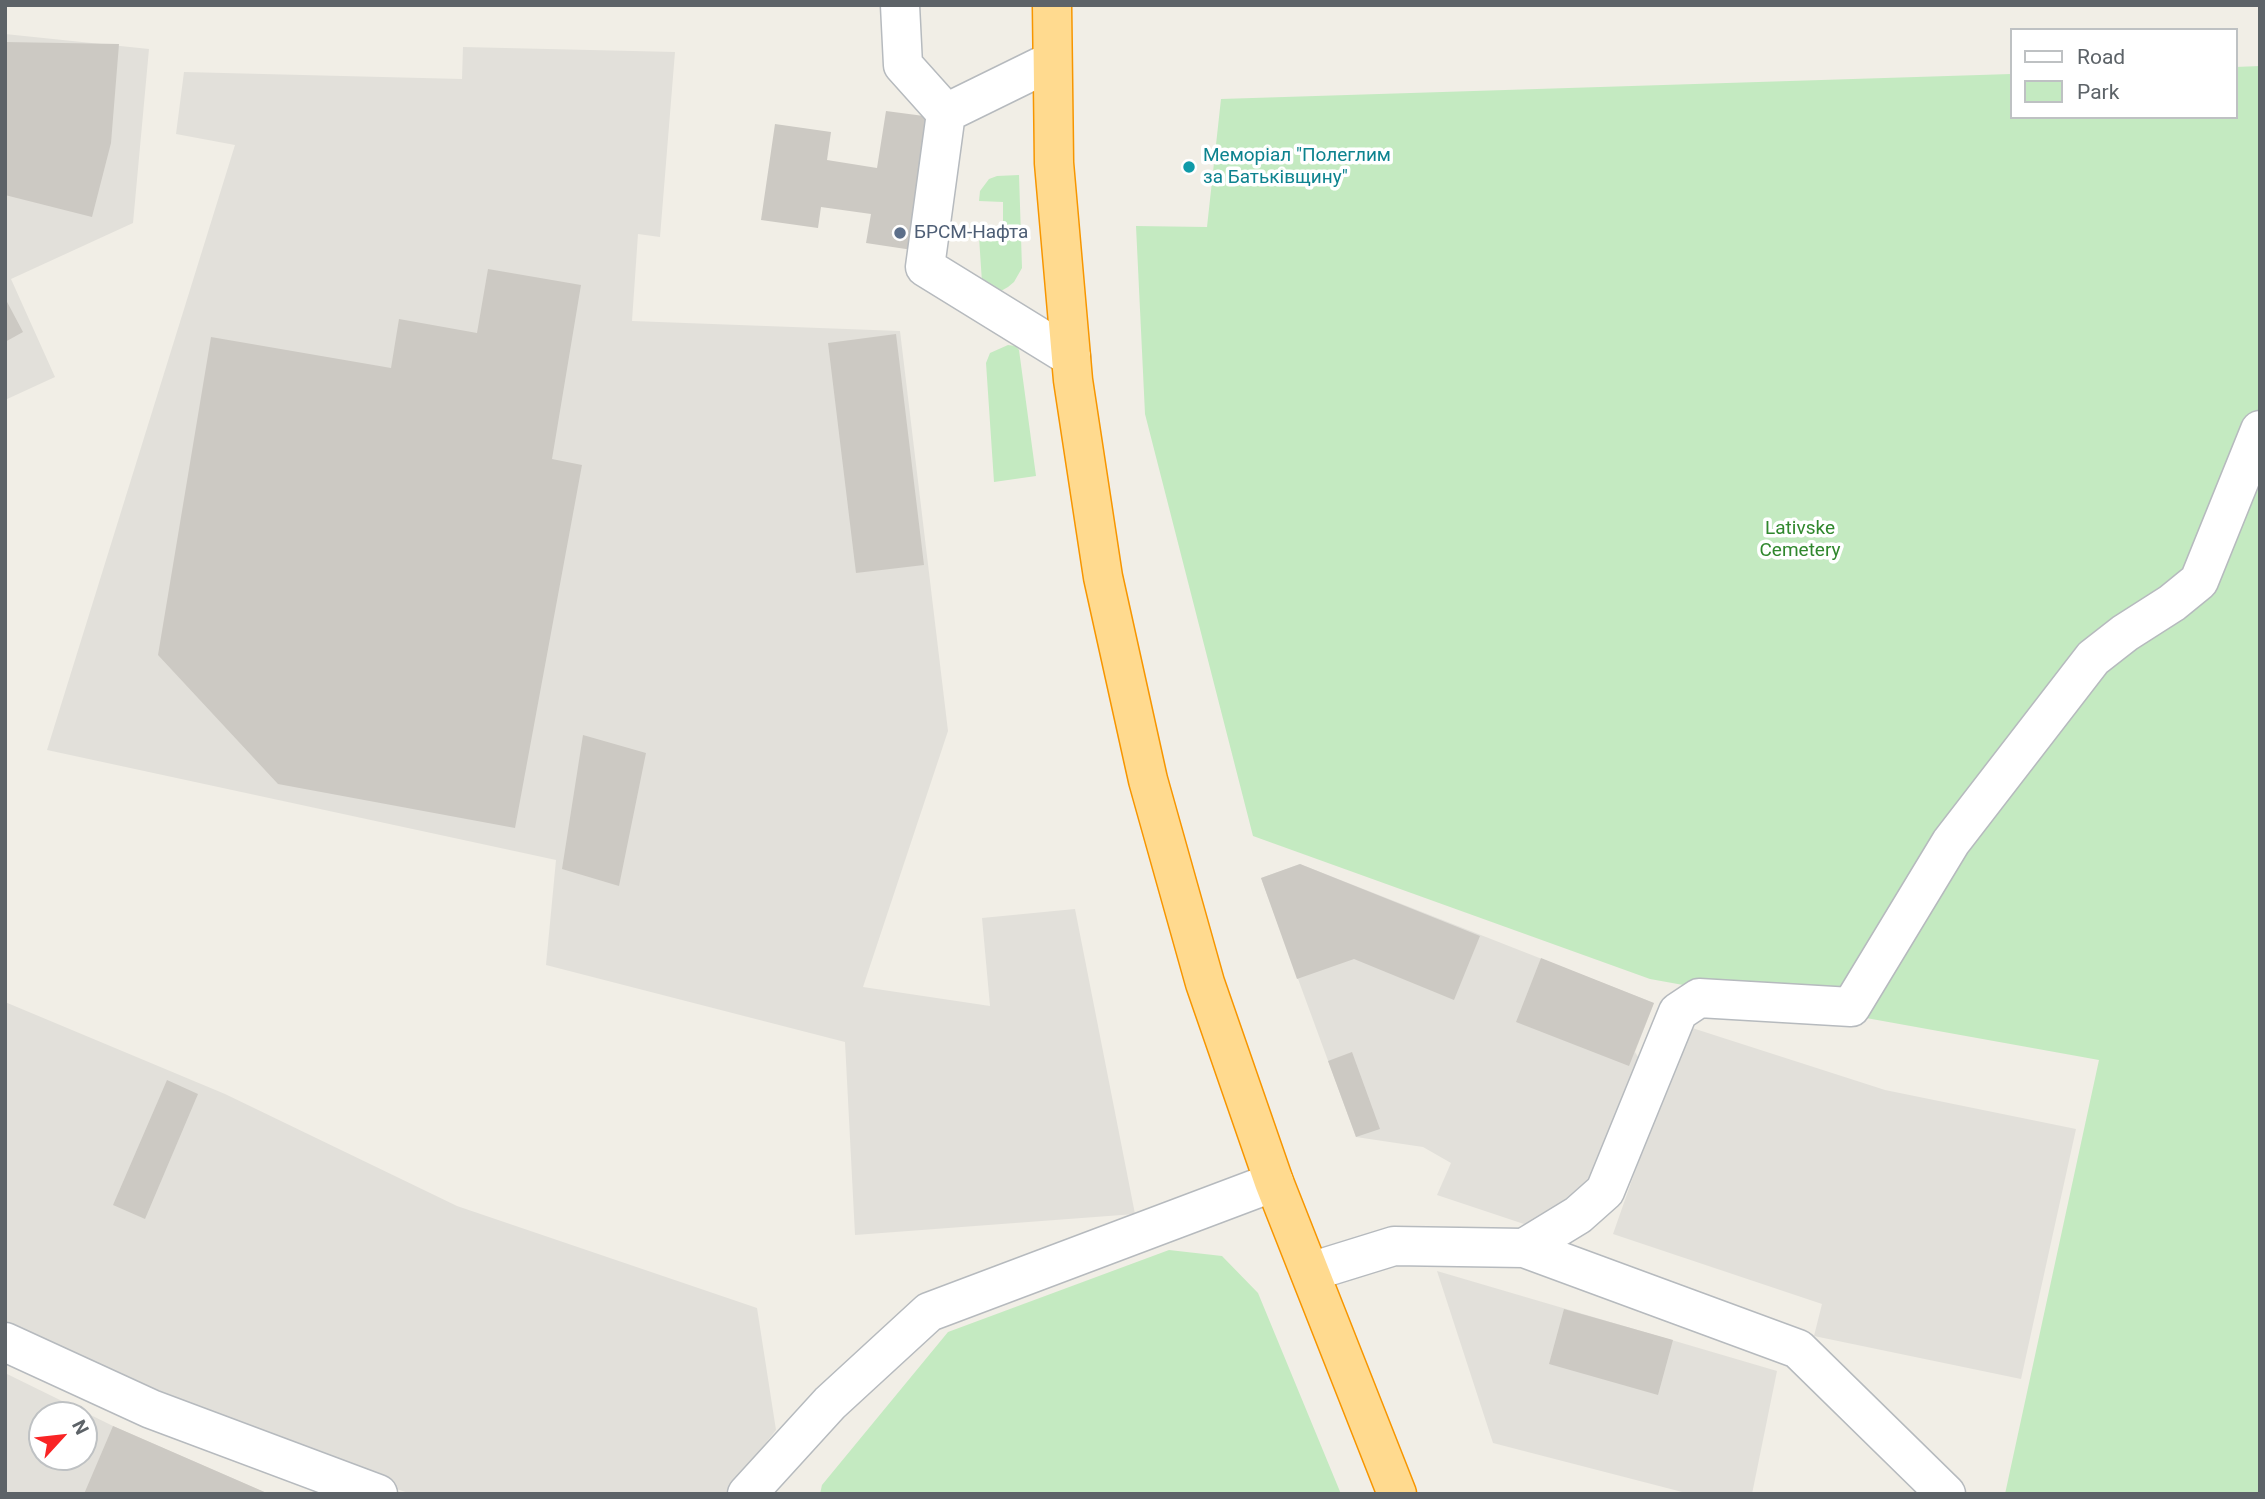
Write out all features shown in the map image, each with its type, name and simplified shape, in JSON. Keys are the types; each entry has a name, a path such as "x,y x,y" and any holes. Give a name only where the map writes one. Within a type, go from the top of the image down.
{"highway":[{"path":"1052,5 1054,163 1070,357 1103,577 1148,780 1205,983 1274,1182 1397,1494"}],"street":[{"path":"900,5 903,65 946,113 925,267 1070,357"},
{"path":"946,113 1052,61"},
{"path":"1524,1248 1578,1215 1605,1191 1678,1012 1699,998 1851,1007 1951,842 2093,658 2199,581 2260,430"},
{"path":"747,1494 830,1403 929,1312 1274,1182"},
{"path":"1310,1272 1394,1246 1524,1248 1798,1349 1946,1494"},
{"path":"5,1342 151,1409 378,1494"}],"shaded area":[{"path":"5,34 149,49 133,223 11,279 55,377 5,400"},
{"path":"463,47 675,52 660,237 638,234 632,321 900,331 948,731 863,987 990,1006 982,918 1075,909 1135,1214 855,1235 845,1042 546,965 556,860 47,750 235,145 176,134 184,72 462,79"},
{"path":"1300,864 1654,1003 1635,1052 1643,1065 1582,1197 1530,1226 1437,1195 1451,1163 1423,1147 1356,1137 1261,878"},
{"path":"5,1002 225,1094 457,1206 757,1308 776,1430 726,1494 412,1494 335,1470 5,1327"},
{"path":"1686,1026 1885,1090 2076,1129 2021,1379 1814,1336 1822,1304 1613,1234"},
{"path":"1437,1271 1777,1371 1752,1494 1690,1494 1493,1443"},
{"path":"5,1373 62,1401 28,1401 28,1471 98,1471 98,1419 269,1494 5,1494"}],"green space":[{"name":"Lativske Cemetery","path":"2260,66 2260,1494 2005,1494 2099,1060 1650,979 1253,836 1145,414 1136,226 1207,227 1221,99 2010,74 2010,119 2237,119 2237,67"},
{"path":"1019,175 1022,268 1014,282 1001,291 982,282 979,237 1003,235 1003,202 979,201 980,191 989,179"},
{"path":"1008,345 1016,346 1019,350 1036,476 994,482 986,363 990,353"},
{"path":"1169,1250 1222,1256 1258,1293 1341,1494 820,1494 822,1485 948,1332"}],"building":[{"path":"5,42 119,44 111,143 92,217 5,195"},
{"path":"886,111 939,118 919,251 866,243 871,214 821,207 818,228 761,220 775,124 831,132 827,160 877,168"},
{"path":"488,269 581,285 552,459 582,465 515,828 278,784 158,655 211,337 391,368 399,319 477,333"},
{"path":"5,298 23,332 5,342"},
{"path":"896,334 924,565 856,573 828,343"},
{"path":"583,735 646,753 619,886 562,869"},
{"path":"1300,864 1480,936 1454,1000 1354,959 1297,979 1261,878"},
{"path":"1541,958 1654,1003 1629,1066 1516,1022"},
{"path":"1352,1052 1380,1129 1356,1137 1328,1061"},
{"path":"167,1080 198,1094 145,1219 113,1205"},
{"path":"1564,1309 1673,1340 1658,1395 1549,1364"},
{"path":"113,1426 269,1494 84,1494 94,1471 98,1471 98,1461"}],"place":[{"name":"Меморіал \"Полеглим за Батьківщину\"","path":"1189,167"},
{"name":"БРСМ-Нафта","path":"900,233"}]}
